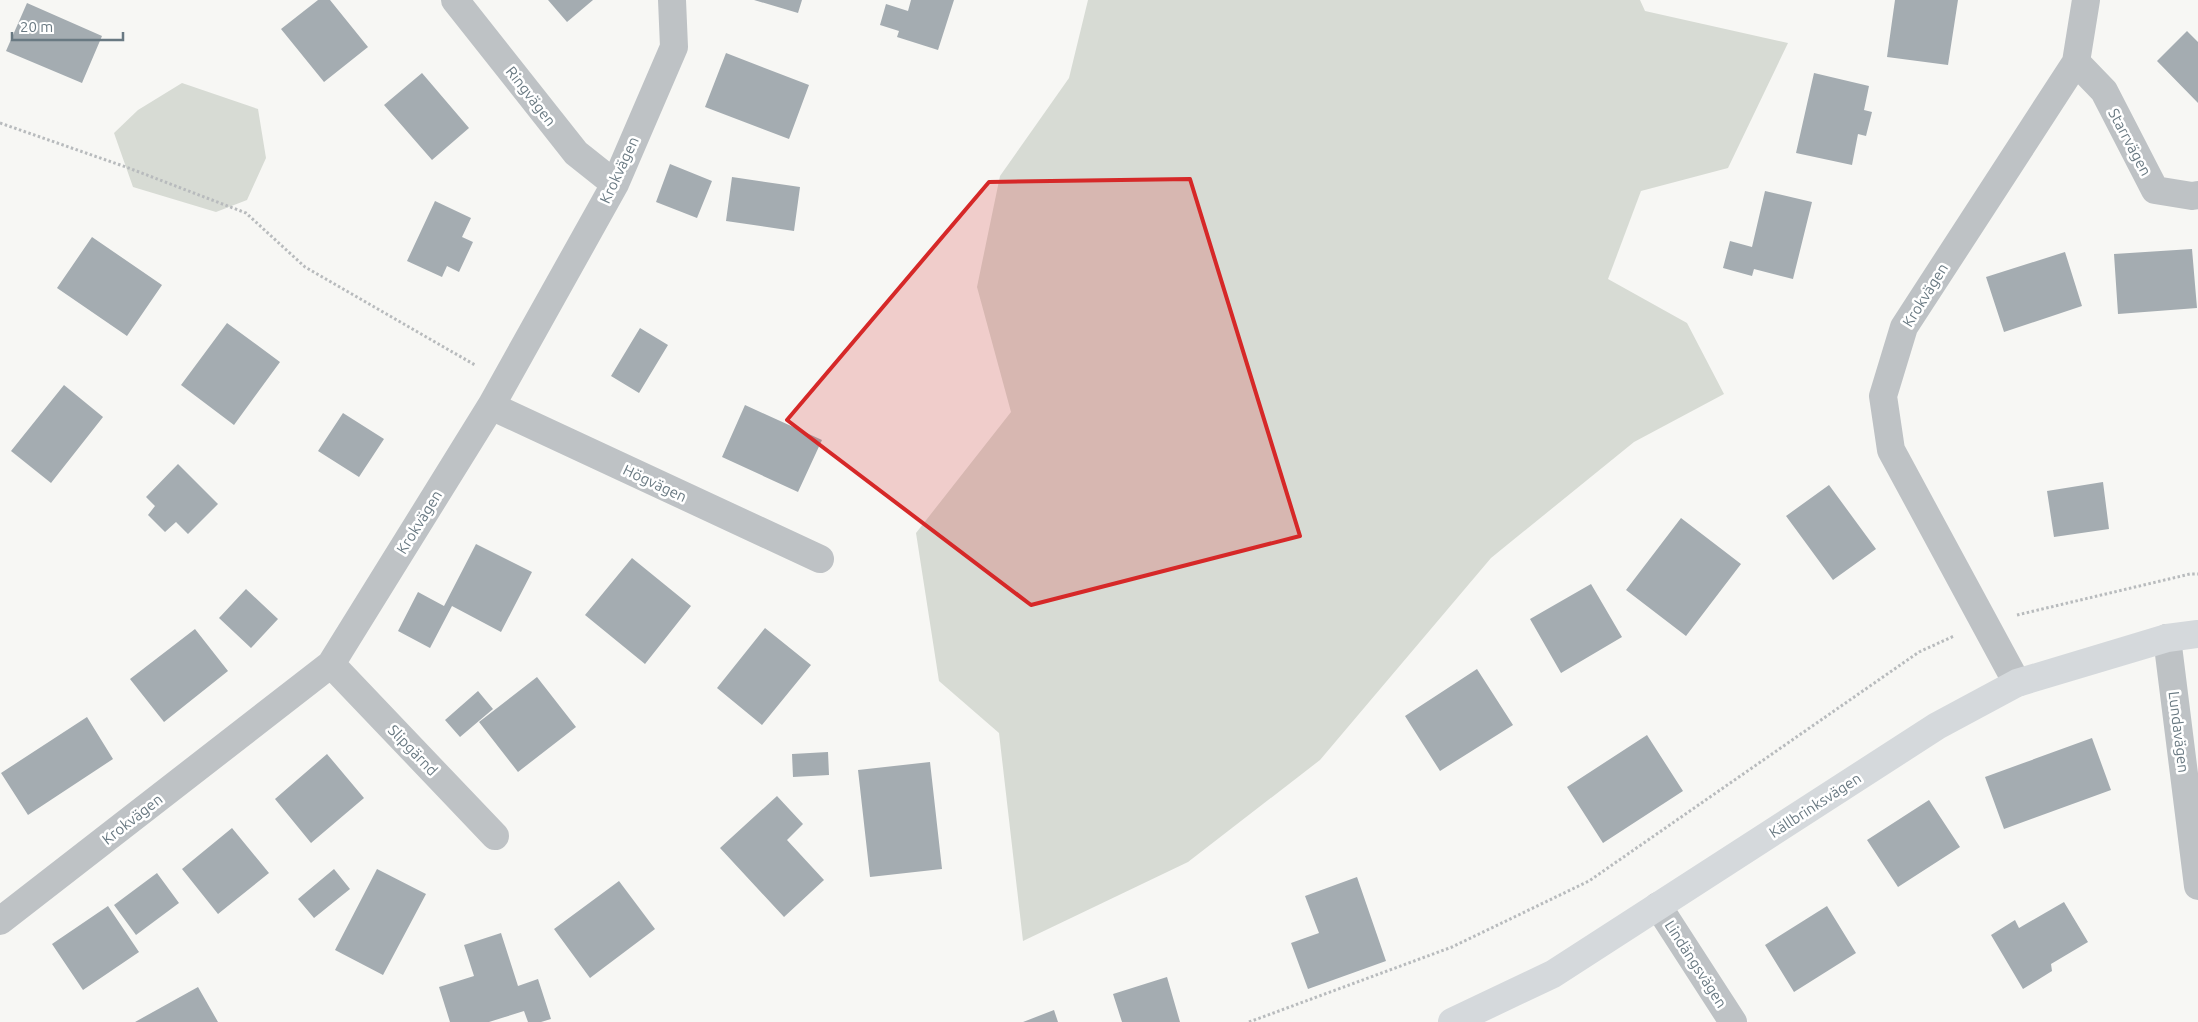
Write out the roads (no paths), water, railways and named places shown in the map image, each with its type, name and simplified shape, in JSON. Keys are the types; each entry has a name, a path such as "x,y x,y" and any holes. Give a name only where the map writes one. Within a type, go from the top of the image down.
{"street":[{"name":"Ringvägen","path":"455,0 576,153 615,184"},
{"name":"Krokvägen","path":"0,921 331,664 491,406 615,184 674,47 672,0"},
{"name":"Krokvägen","path":"2017,683 1890,450 1883,396 1904,326 2076,62 2086,0"},
{"name":"Starrvägen","path":"2076,62 2104,91 2155,190 2192,196 2198,195"},
{"name":"Högvägen","path":"491,406 820,559"},
{"name":"Källbrinksvägen","path":"1452,1022 1553,974 1937,726 2017,683 2167,638 2198,634"},
{"name":"Lundavägen","path":"2167,638 2198,886"},
{"name":"Slipgärnd","path":"331,664 495,836"},
{"name":"Lindängsvägen","path":"1658,906 1734,1022"}]}
